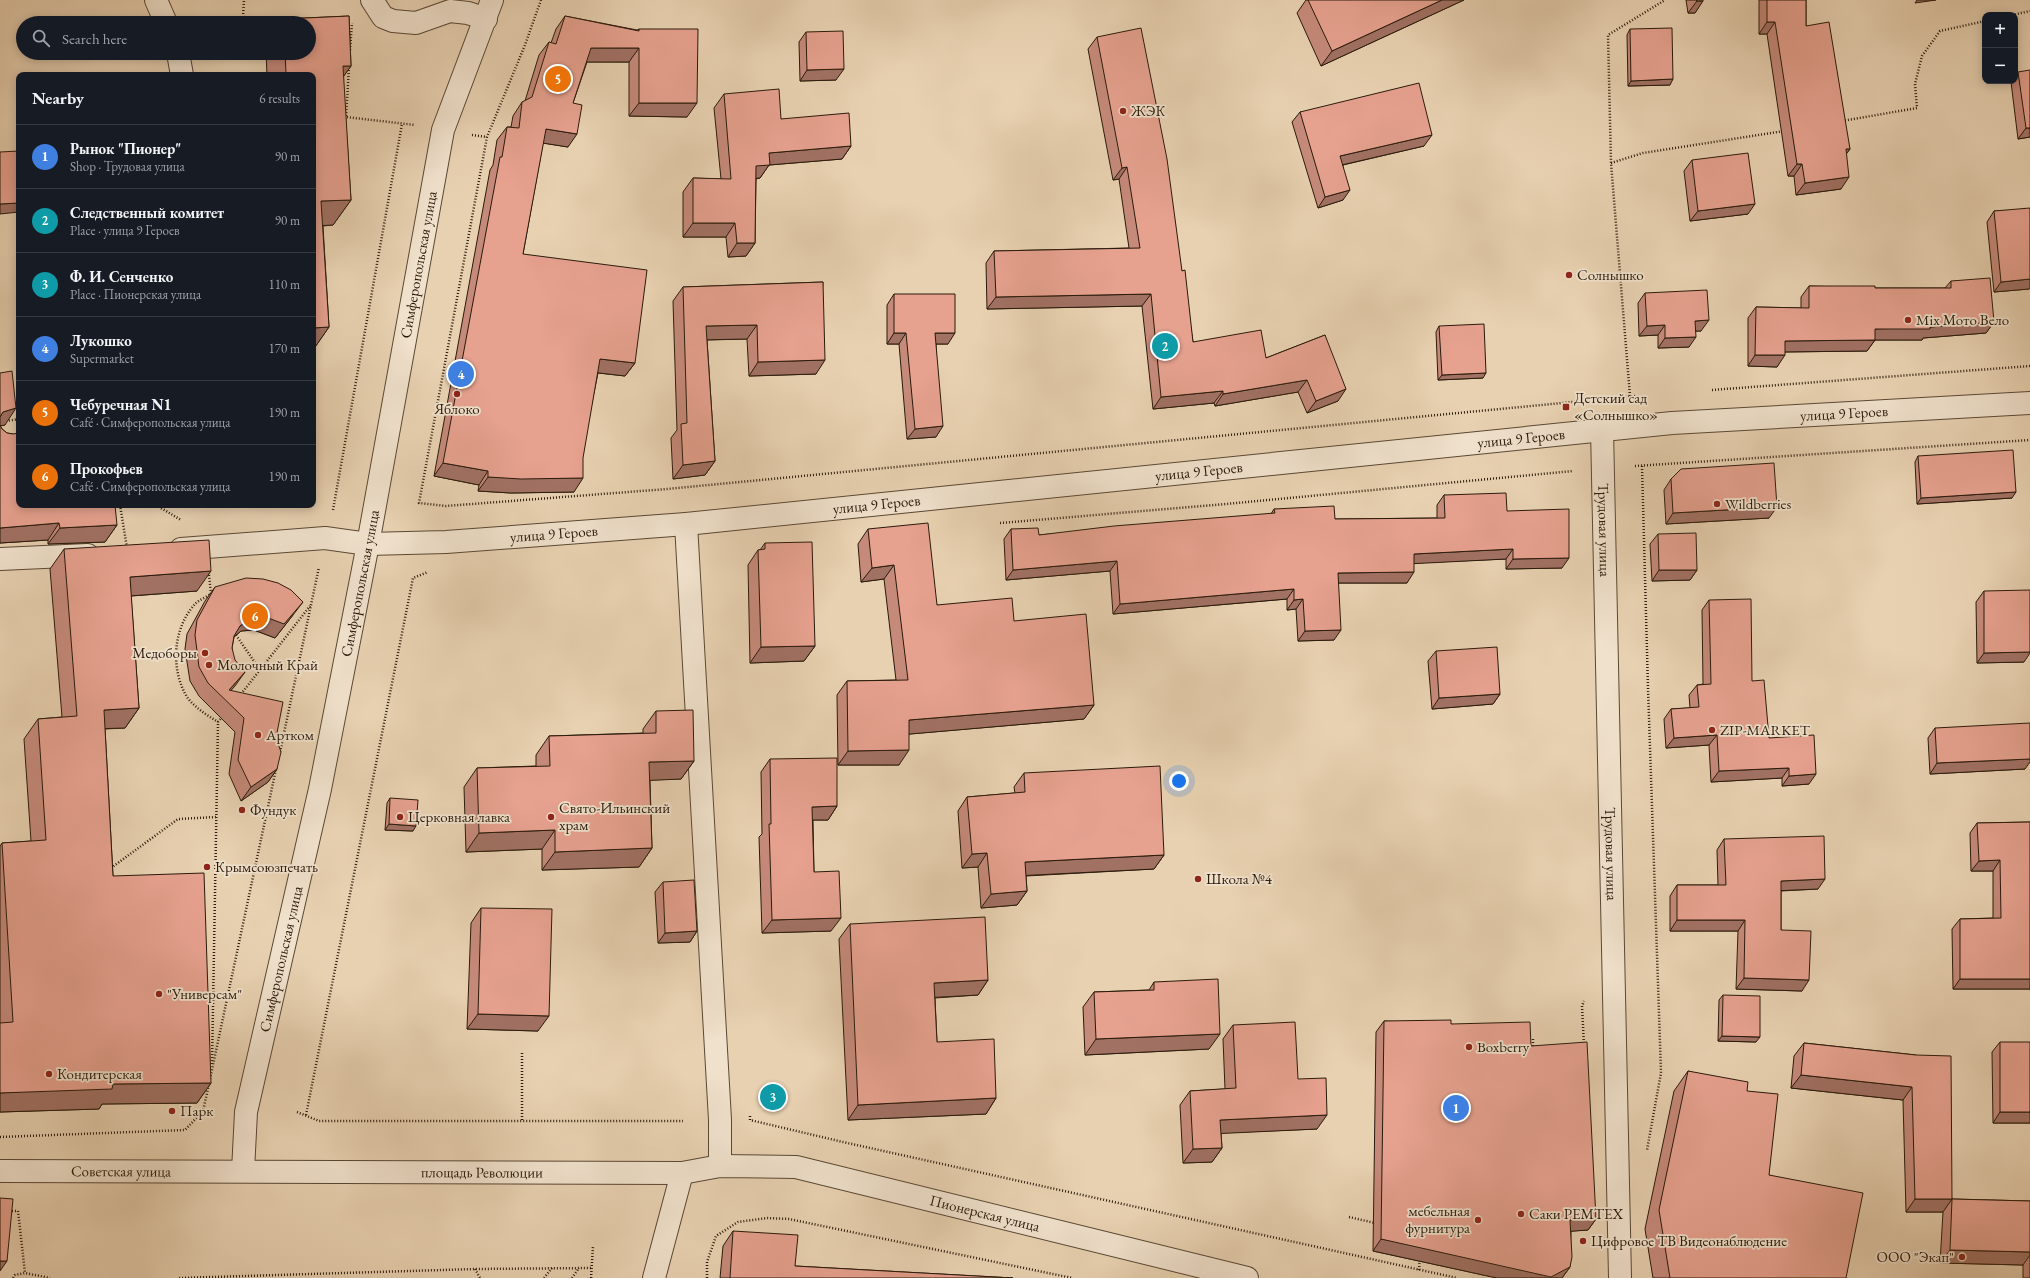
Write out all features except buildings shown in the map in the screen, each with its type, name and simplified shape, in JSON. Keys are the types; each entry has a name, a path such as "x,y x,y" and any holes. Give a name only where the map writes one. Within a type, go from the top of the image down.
{"street":[{"path":"156,0 163,16"},
{"path":"372,0 383,17 394,21 416,23 450,11 468,13 489,9"},
{"name":"Симферопольская улица","path":"243,1171 246,1112 320,789 368,544 443,130 489,9"},
{"path":"179,60 181,72"},
{"name":"улица 9 Героев","path":"158,550 325,538 368,544 446,542 686,524 1602,429 1672,423 2030,403"},
{"name":"Трудовая улица","path":"1602,429 1620,1278"},
{"path":"686,524 720,1120 720,1166"},
{"path":"0,559 127,553"},
{"name":"площадь Революции","path":"243,1171 682,1173 720,1166"},
{"name":"Пионерская улица","path":"720,1166 796,1167 1247,1278"},
{"name":"Советская улица","path":"0,1171 243,1171"},
{"path":"654,1278 682,1173"}],"path":[{"path":"242,16 244,0"},
{"path":"541,0 525,45 487,137 419,503 446,506 667,490 1638,396"},
{"path":"1630,396 1611,163 1608,35 1666,0"},
{"path":"2018,14 2030,11"},
{"path":"350,57 352,20"},
{"path":"1840,121 1917,108 1915,84 1922,56 1940,31 1982,22"},
{"path":"344,26 352,27"},
{"path":"349,65 346,117 415,126"},
{"path":"280,753 325,538 333,509 402,124"},
{"path":"1611,163 1643,153 1786,130"},
{"path":"464,134 487,137"},
{"path":"1708,390 2030,366"},
{"path":"0,422 16,419"},
{"path":"1635,466 2030,440"},
{"path":"1642,466 1661,1073"},
{"path":"996,523 1226,504 1573,470"},
{"path":"120,508 127,553"},
{"path":"206,547 211,594 214,600"},
{"path":"306,1115 413,578"},
{"path":"211,594 195,603 180,626 176,648 178,676 188,697 203,713 218,722"},
{"path":"237,699 311,605"},
{"path":"236,635 260,670"},
{"path":"212,1071 218,722 223,717"},
{"path":"0,1137 185,1130 203,1111 276,768"},
{"path":"107,870 178,819 216,817"},
{"path":"1533,1039 1534,1054"},
{"path":"522,1053 522,1122"},
{"path":"297,1112 319,1121 684,1121"},
{"path":"750,1120 1457,1278"},
{"path":"6,1210 18,1212 25,1273"},
{"path":"1349,1217 1377,1223"},
{"path":"707,1278 707,1262 716,1236 738,1222 767,1218 789,1219 1072,1278"},
{"path":"591,1278 593,1246"},
{"path":"1419,1270 1420,1255"},
{"path":"544,1278 552,1268"},
{"path":"572,1278 580,1268"},
{"path":"178,1278 475,1269 591,1268"},
{"path":"475,1269 480,1278"},
{"path":"13,1278 15,1275 25,1273 50,1278"}],"place":[{"name":"Чебуречная N1","path":"558,79"},
{"name":"ЖЭК","path":"1123,111"},
{"name":"Солнышко","path":"1569,275"},
{"name":"Mix Мото Вело","path":"1908,320"},
{"name":"Следственный комитет","path":"1165,346"},
{"name":"Лукошко","path":"461,374"},
{"name":"Яблоко","path":"457,394"},
{"name":"Детский сад «Солнышко»","path":"1566,407"},
{"name":"Wildberries","path":"1717,504"},
{"name":"Прокофьев","path":"255,616"},
{"name":"Медоборы","path":"205,653"},
{"name":"Молочный Край","path":"209,665"},
{"name":"ZIP-MARKET","path":"1712,730"},
{"name":"Артком","path":"258,735"},
{"name":"Фундук","path":"242,810"},
{"name":"Церковная лавка","path":"400,817"},
{"name":"Свято-Ильинский храм","path":"551,817"},
{"name":"Крымсоюзпечать","path":"207,867"},
{"name":"Школа №4","path":"1198,879"},
{"name":"\"Универсам\"","path":"159,994"},
{"name":"Boxberry","path":"1469,1047"},
{"name":"Кондитерская","path":"49,1074"},
{"name":"Ф. И. Сенченко","path":"773,1097"},
{"name":"Рынок \"Пионер\"","path":"1456,1108"},
{"name":"Парк","path":"172,1111"},
{"name":"Саки РЕМТЕХ","path":"1521,1214"},
{"name":"мебельная фурнитура","path":"1478,1220"},
{"name":"Цифровое ТВ Видеонаблюдение","path":"1583,1241"},
{"name":"ООО \"Экап\"","path":"1962,1257"}]}
